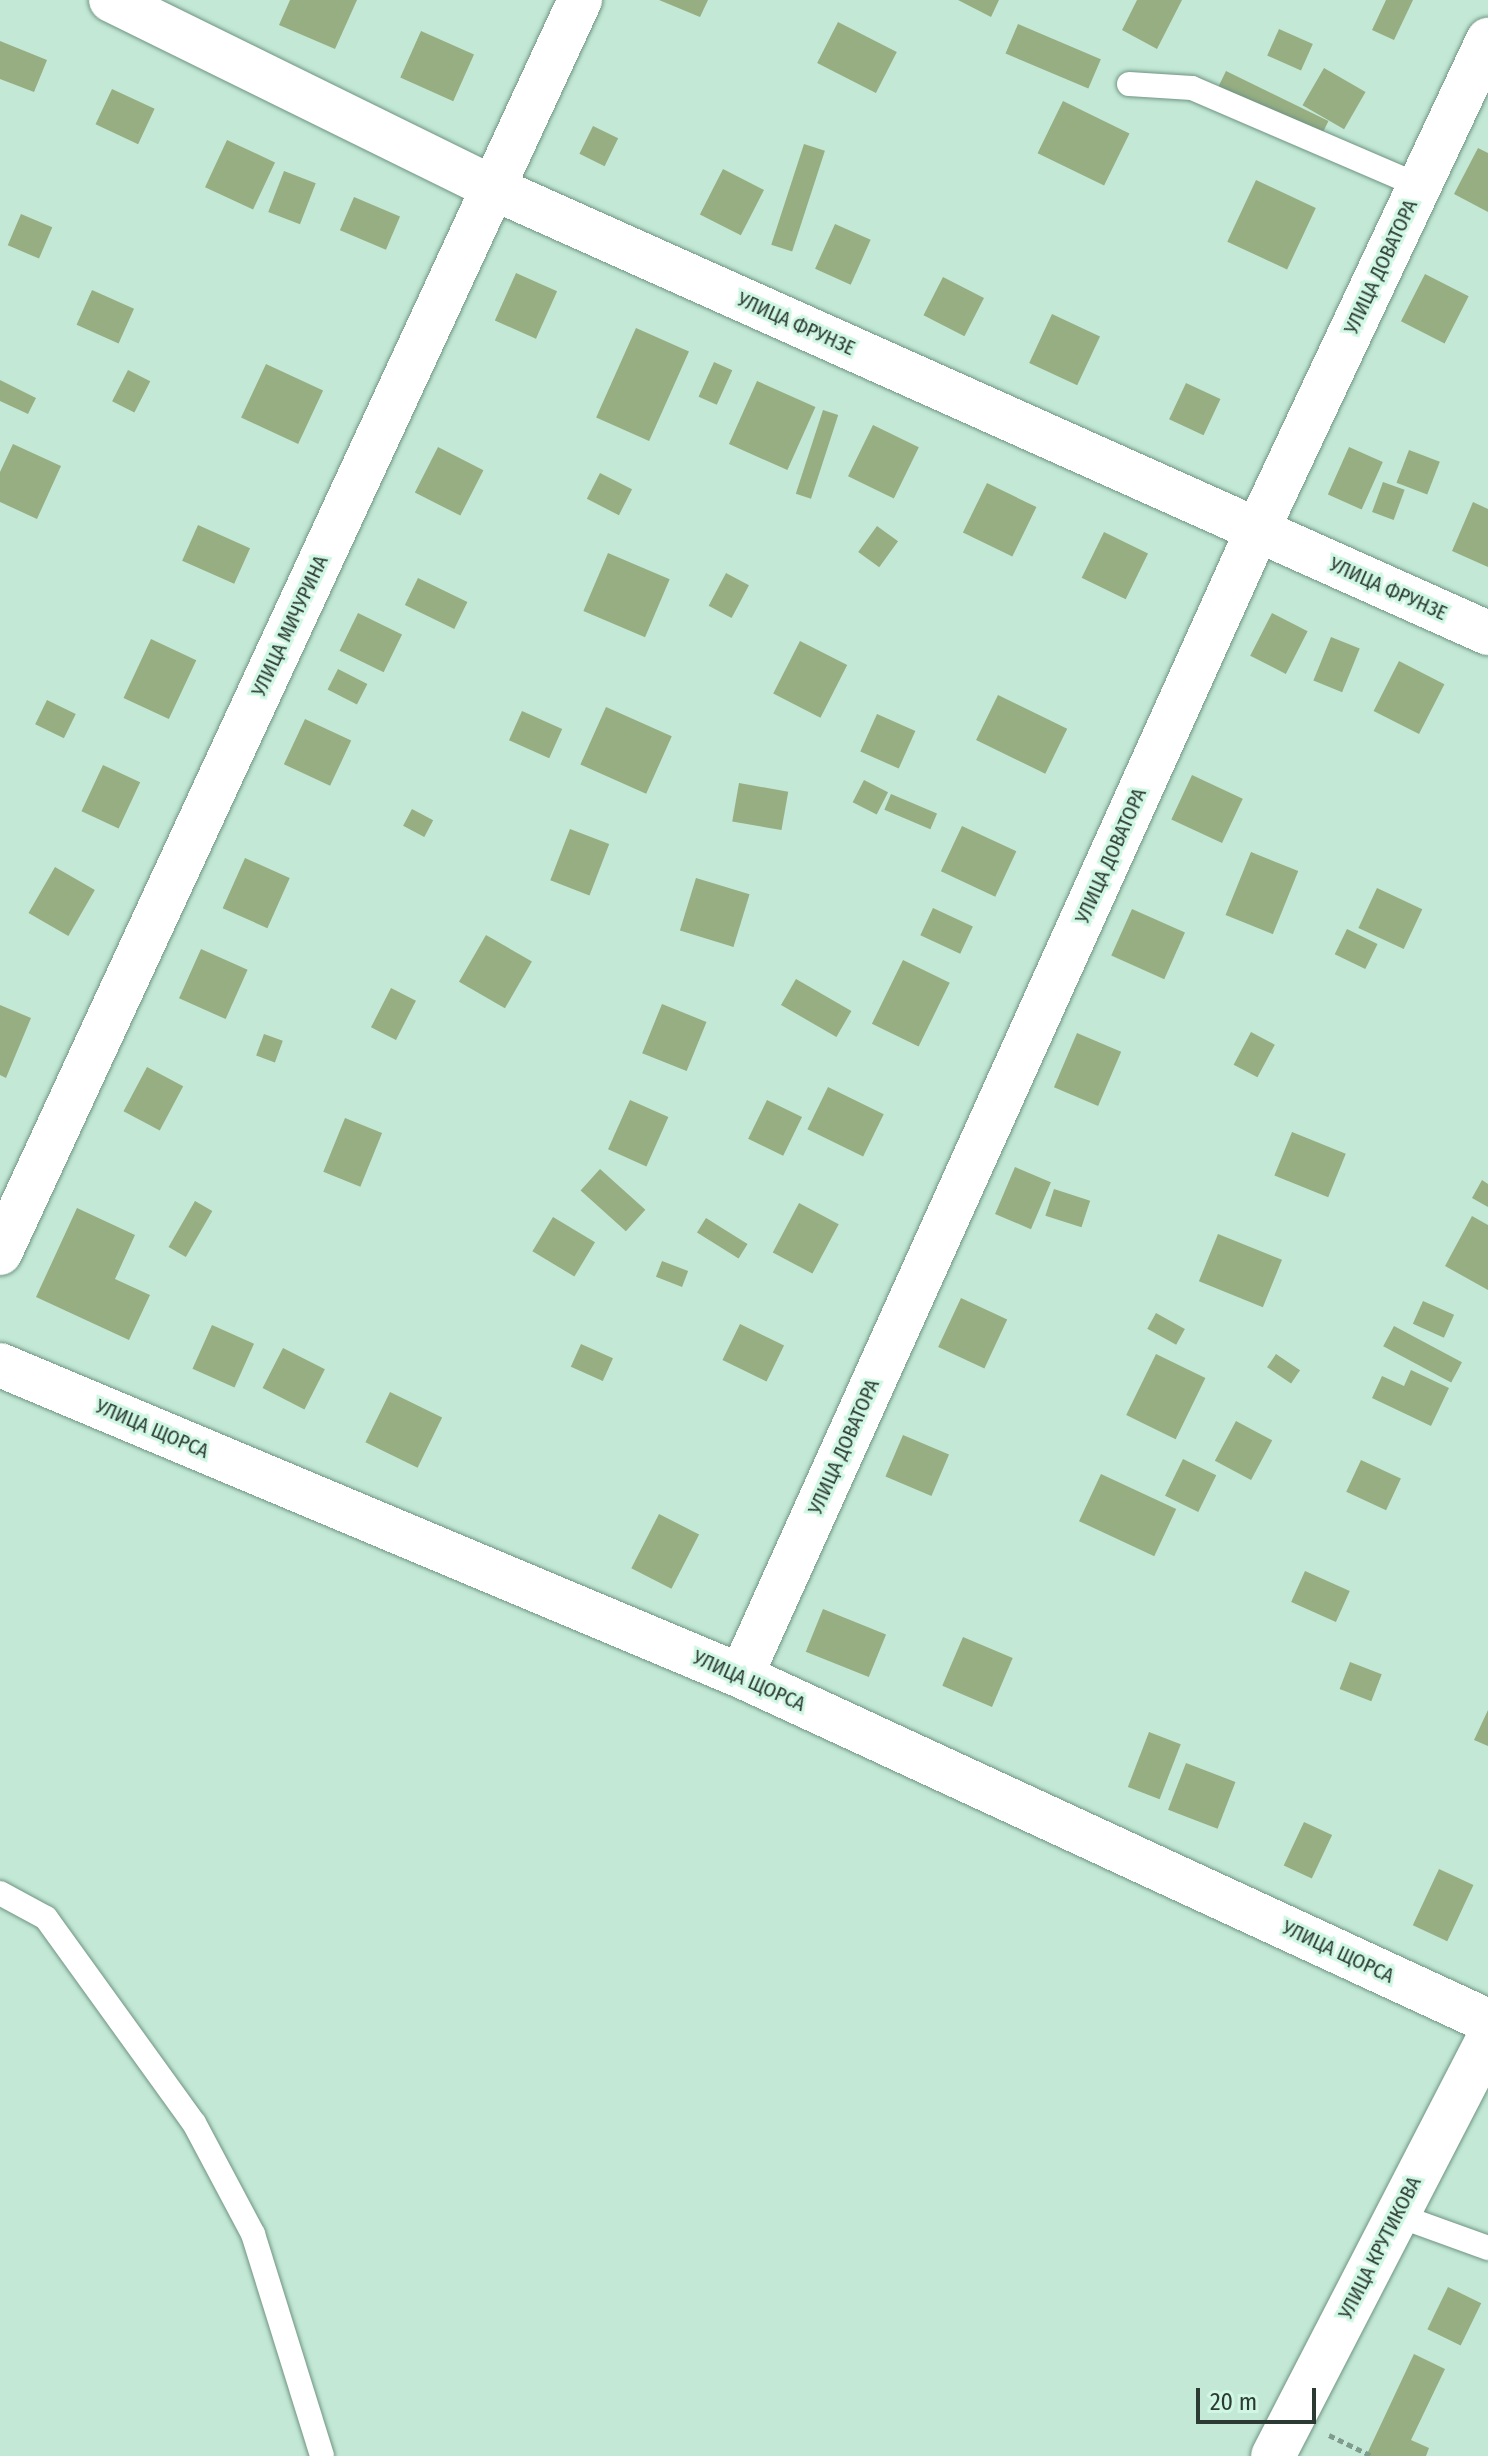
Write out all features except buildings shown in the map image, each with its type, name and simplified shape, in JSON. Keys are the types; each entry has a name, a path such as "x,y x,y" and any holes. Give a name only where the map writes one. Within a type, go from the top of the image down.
{"street":[{"name":"УЛИЦА ФРУНЗЕ","path":"111,0 493,188 1488,633"},
{"name":"УЛИЦА МИЧУРИНА","path":"0,1253 580,0"},
{"name":"УЛИЦА ДОВАТОРА","path":"741,1676 1257,531 1488,40"},
{"name":"УЛИЦА ЩОРСА","path":"0,1365 741,1676 1488,2021"},
{"name":"УЛИЦА КРУТИКОВА","path":"1273,2456 1488,2040"}],"lane":[{"path":"1129,84 1192,88 1420,186"},
{"path":"0,1893 46,1918 194,2123 253,2234 322,2456"},
{"path":"1397,2215 1488,2248"}]}
